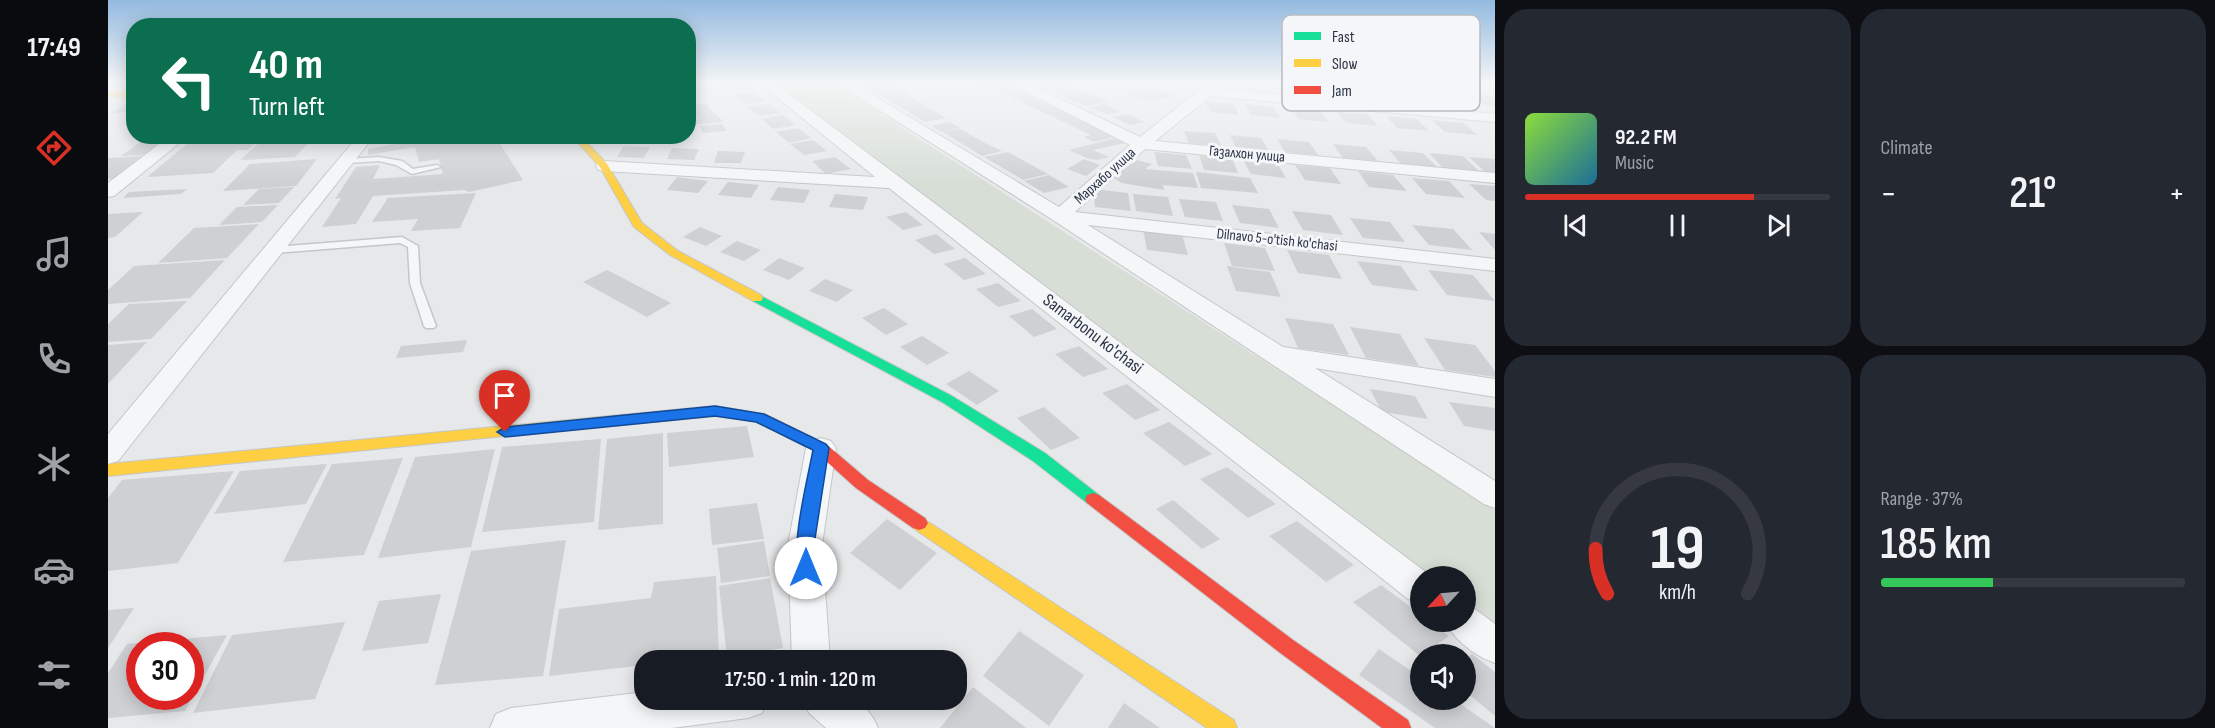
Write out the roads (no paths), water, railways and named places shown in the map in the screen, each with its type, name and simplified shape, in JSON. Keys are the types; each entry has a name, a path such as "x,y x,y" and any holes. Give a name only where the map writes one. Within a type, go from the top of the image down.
{"street":[{"name":"Samarbonu ko'chasi","path":"808,116 1410,580"},
{"path":"897,116 1060,216 1495,496"},
{"name":"Газалхон улица","path":"1084,116 1141,144 1495,178"},
{"name":"Мархабо улица","path":"1060,216 1141,144 1177,116"},
{"path":"1472,116 1495,118"},
{"path":"108,192 171,144"},
{"path":"108,454 361,144"},
{"path":"583,144 604,166 638,225 674,253 946,399 1039,457 1286,646 1401,728"},
{"path":"604,166 895,183"},
{"name":"Dilnavo 5-o'tish ko'chasi","path":"1060,216 1495,265"},
{"path":"1272,353 1495,388"},
{"path":"108,470 715,411 759,417 821,448 862,484 1226,728"},
{"path":"811,650 805,545 821,448"},
{"path":"511,728 658,710"},
{"path":"835,710 857,728"}],"lane":[{"path":"347,161 379,159 399,163 412,172 437,167"},
{"path":"274,250 402,240 413,246 415,283 430,326"}]}
